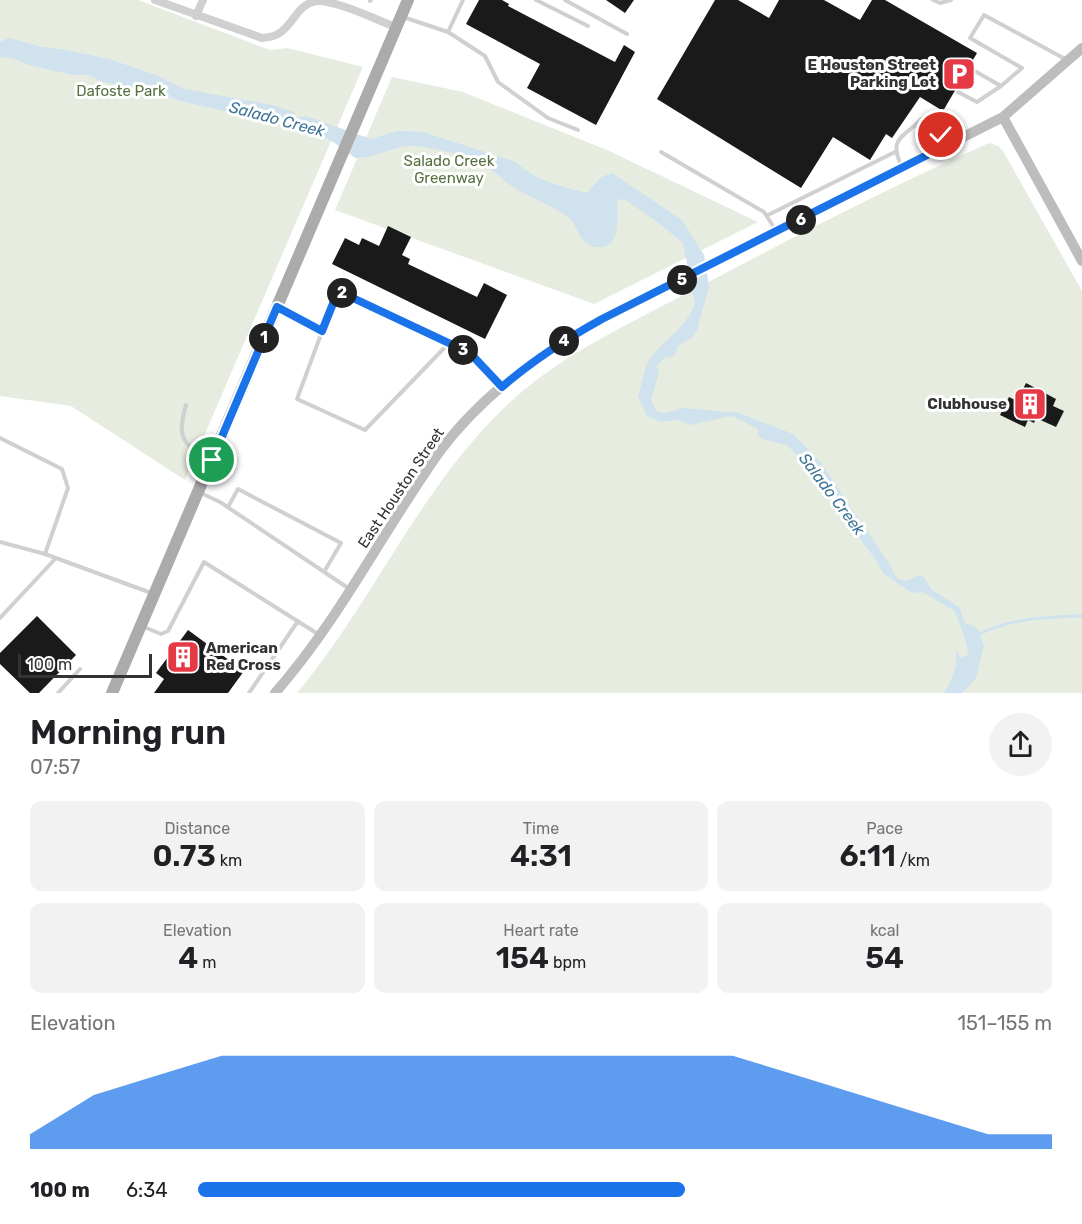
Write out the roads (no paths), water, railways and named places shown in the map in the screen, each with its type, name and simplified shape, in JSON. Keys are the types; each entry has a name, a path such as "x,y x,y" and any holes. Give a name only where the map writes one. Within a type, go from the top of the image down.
{"main road":[{"path":"112,693 408,0"},
{"name":"East Houston Street","path":"275,693 321,636 441,450 502,387 523,369 555,346 602,319 1004,117 1082,48"},
{"path":"1004,117 1082,261"}],"street":[{"path":"154,0 250,35 269,38 285,31 299,11 309,3 319,0 334,1 398,22"},
{"path":"196,16 203,0"}],"lane":[{"path":"448,32 463,0"},
{"path":"536,0 588,26"},
{"path":"565,0 627,34"},
{"path":"933,0 940,3 951,0"},
{"path":"958,92 977,102 1022,68 970,38 984,15 1068,61"},
{"path":"398,22 448,32 485,56 498,82 548,118 578,130"},
{"path":"973,70 1001,86"},
{"path":"902,168 895,152 897,143 922,119 938,130 947,145"},
{"path":"768,215 895,152"},
{"path":"661,153 768,215 777,232"},
{"path":"448,343 365,430 297,399 338,291 470,353 502,387"},
{"path":"277,307 322,331"},
{"path":"186,405 180,427 188,447 212,460"},
{"path":"0,438 62,469 68,488 45,554"},
{"path":"228,507 238,489 341,543 324,572"},
{"path":"198,492 228,507 351,590"},
{"path":"0,542 45,554 154,594"},
{"path":"0,618 56,558"},
{"path":"141,626 161,634 168,631 204,562 321,636"},
{"path":"249,693 298,621"},
{"path":"58,693 80,669"}],"water":[{"name":"Salado Creek","path":"9,38 42,47 109,59 156,75 184,89 272,105 294,112 294,118 306,116 371,139 397,131 423,132 516,162 540,178 587,193 601,177 612,173 682,220 704,255 709,286 697,330 691,338 678,346 675,354 670,358 667,356 656,366 659,372 651,400 657,412 665,413 684,408 739,413 793,434 821,463 897,578 906,581 919,575 924,577 932,590 959,607 965,623 977,628 984,646 976,678 962,693 944,693 955,669 956,653 958,651 960,658 968,655 955,611 922,592 912,593 883,573 876,560 799,457 787,445 765,440 758,436 758,429 732,416 690,425 679,420 660,422 646,415 638,396 647,365 652,356 687,319 695,304 683,243 624,199 617,200 617,228 612,241 608,245 594,247 585,242 573,222 563,213 513,187 488,167 472,160 437,149 416,146 401,147 355,158 322,135 301,126 286,125 181,101 152,91 102,82 89,75 73,75 29,65 12,58 0,57 0,42"}],"waterway":[{"path":"976,636 1014,622 1082,616"}],"place":[{"name":"E Houston Street Parking Lot","path":"959,74"},
{"name":"Clubhouse","path":"1030,404"},
{"name":"American Red Cross","path":"183,657"}],"park label":[{"name":"Dafoste Park","path":"121,91"},
{"name":"Salado Creek Greenway","path":"449,170"}]}
